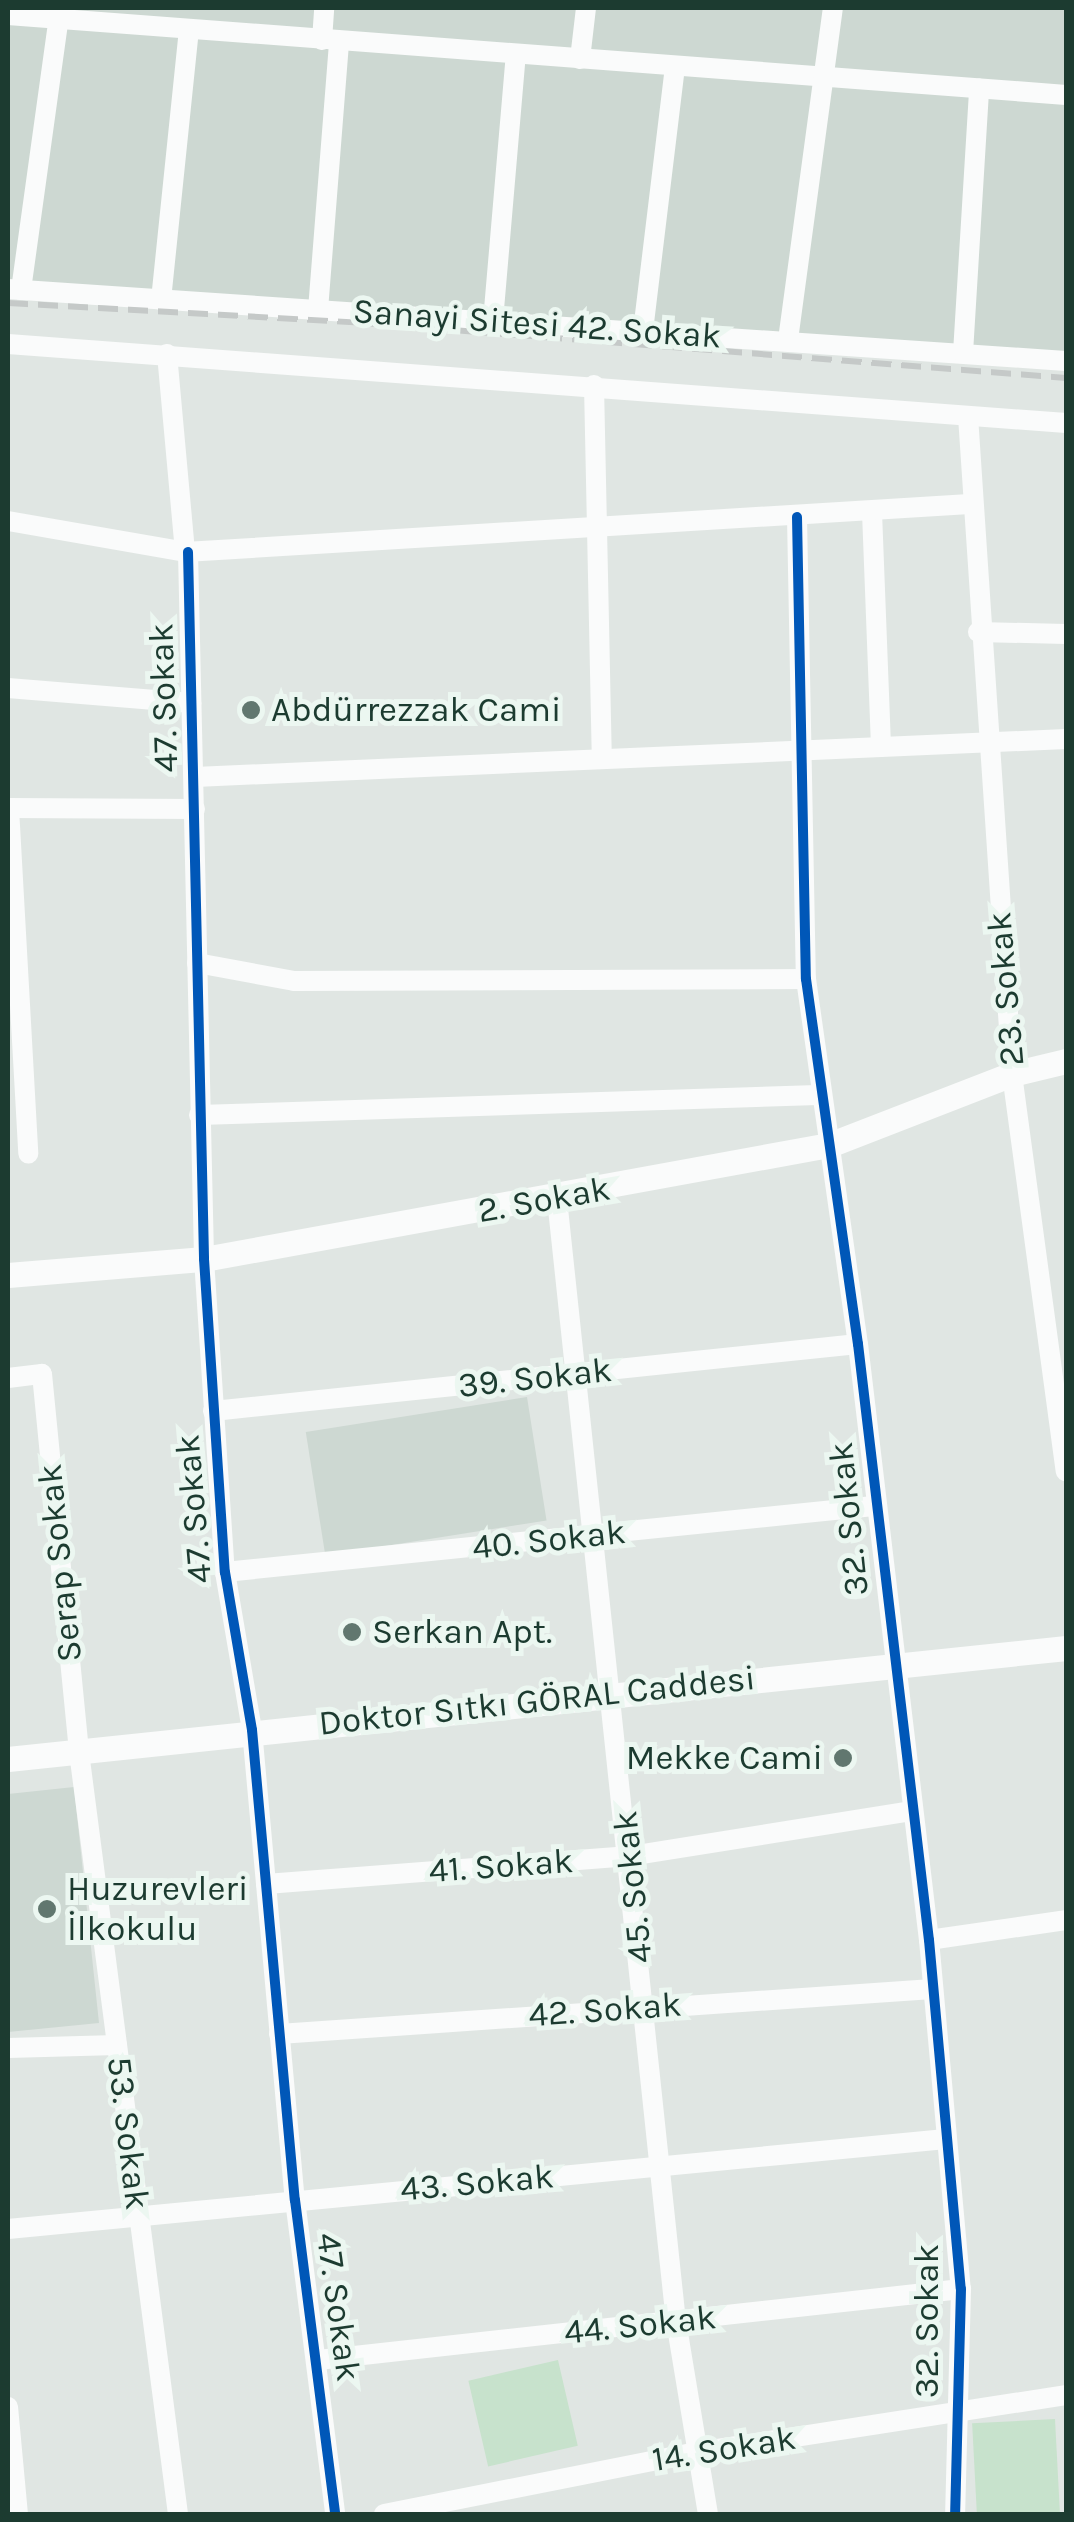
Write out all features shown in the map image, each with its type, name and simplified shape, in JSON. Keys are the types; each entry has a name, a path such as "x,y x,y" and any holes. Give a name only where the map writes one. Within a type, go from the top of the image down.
{"street":[{"path":"318,310 330,40 324,8"},
{"path":"580,59 586,8"},
{"path":"788,340 833,8"},
{"path":"14,289 59,14"},
{"path":"8,15 59,14 190,30 1066,95"},
{"path":"162,300 190,30"},
{"path":"492,321 516,54"},
{"path":"642,330 674,66"},
{"path":"963,353 979,88"},
{"name":"Sanayi Sitesi 42. Sokak","path":"14,289 1066,361"},
{"path":"8,344 1066,423"},
{"name":"47. Sokak","path":"167,354 186,552 195,777 204,1259 225,1572 252,1730 295,2200 335,2514"},
{"path":"594,386 602,759"},
{"name":"23. Sokak","path":"968,416 978,632 1012,1074 1066,1472"},
{"path":"8,521 186,552 597,530 970,504"},
{"path":"872,512 881,747"},
{"name":"32. Sokak","path":"798,517 806,749 806,979 818,1095 858,1344 874,1506 929,1940 961,2289 954,2415 954,2514"},
{"path":"978,632 1066,634"},
{"path":"8,688 191,703"},
{"path":"195,777 1066,739"},
{"path":"28,1153 15,1043 8,808 195,809"},
{"path":"197,963 294,982 806,979"},
{"name":"2. Sokak","path":"8,1274 204,1259 558,1199 829,1145 1012,1074 1066,1061"},
{"path":"199,1115 818,1095"},
{"name":"45. Sokak","path":"558,1199 614,1694 676,2321 708,2514"},
{"name":"39. Sokak","path":"213,1411 858,1344"},
{"name":"Serap Sokak","path":"8,1378 42,1374 78,1752"},
{"name":"40. Sokak","path":"225,1572 874,1506"},
{"name":"Doktor Sıtkı GÖRAL Caddesi","path":"8,1758 1066,1648"},
{"name":"53. Sokak","path":"78,1752 178,2514"},
{"name":"41. Sokak","path":"266,1884 630,1856 912,1811"},
{"path":"929,1940 1066,1920"},
{"name":"42. Sokak","path":"279,2034 932,1989"},
{"path":"8,2048 117,2045"},
{"name":"43. Sokak","path":"8,2229 946,2139"},
{"name":"44. Sokak","path":"318,2360 961,2289"},
{"name":"14. Sokak","path":"384,2514 472,2493 698,2452 1066,2396"},
{"path":"8,2406 18,2514"},
{"path":"472,2493 475,2514"}],"shaded area":[{"path":"8,8 1066,8 1066,352 8,280"},
{"path":"527,1397 547,1520 325,1556 306,1432"},
{"name":"Huzurevleri İlkokulu","path":"74,1787 99,2023 8,2032 8,1794"}],"green space":[{"path":"558,2360 578,2446 488,2466 468,2381"},
{"path":"1055,2419 1060,2514 977,2514 972,2423"}],"railway":[{"path":"8,303 363,323 1066,378"}],"cycle path":[{"path":"797,517 806,979 858,1344 929,1940 961,2289 955,2514"},
{"path":"188,552 204,1259 225,1572 252,1730 295,2200 335,2514"}],"place":[{"name":"Abdürrezzak Cami","path":"251,710"},
{"name":"Serkan Apt.","path":"352,1632"},
{"name":"Mekke Cami","path":"843,1758"},
{"name":"Huzurevleri İlkokulu","path":"47,1909"}]}
